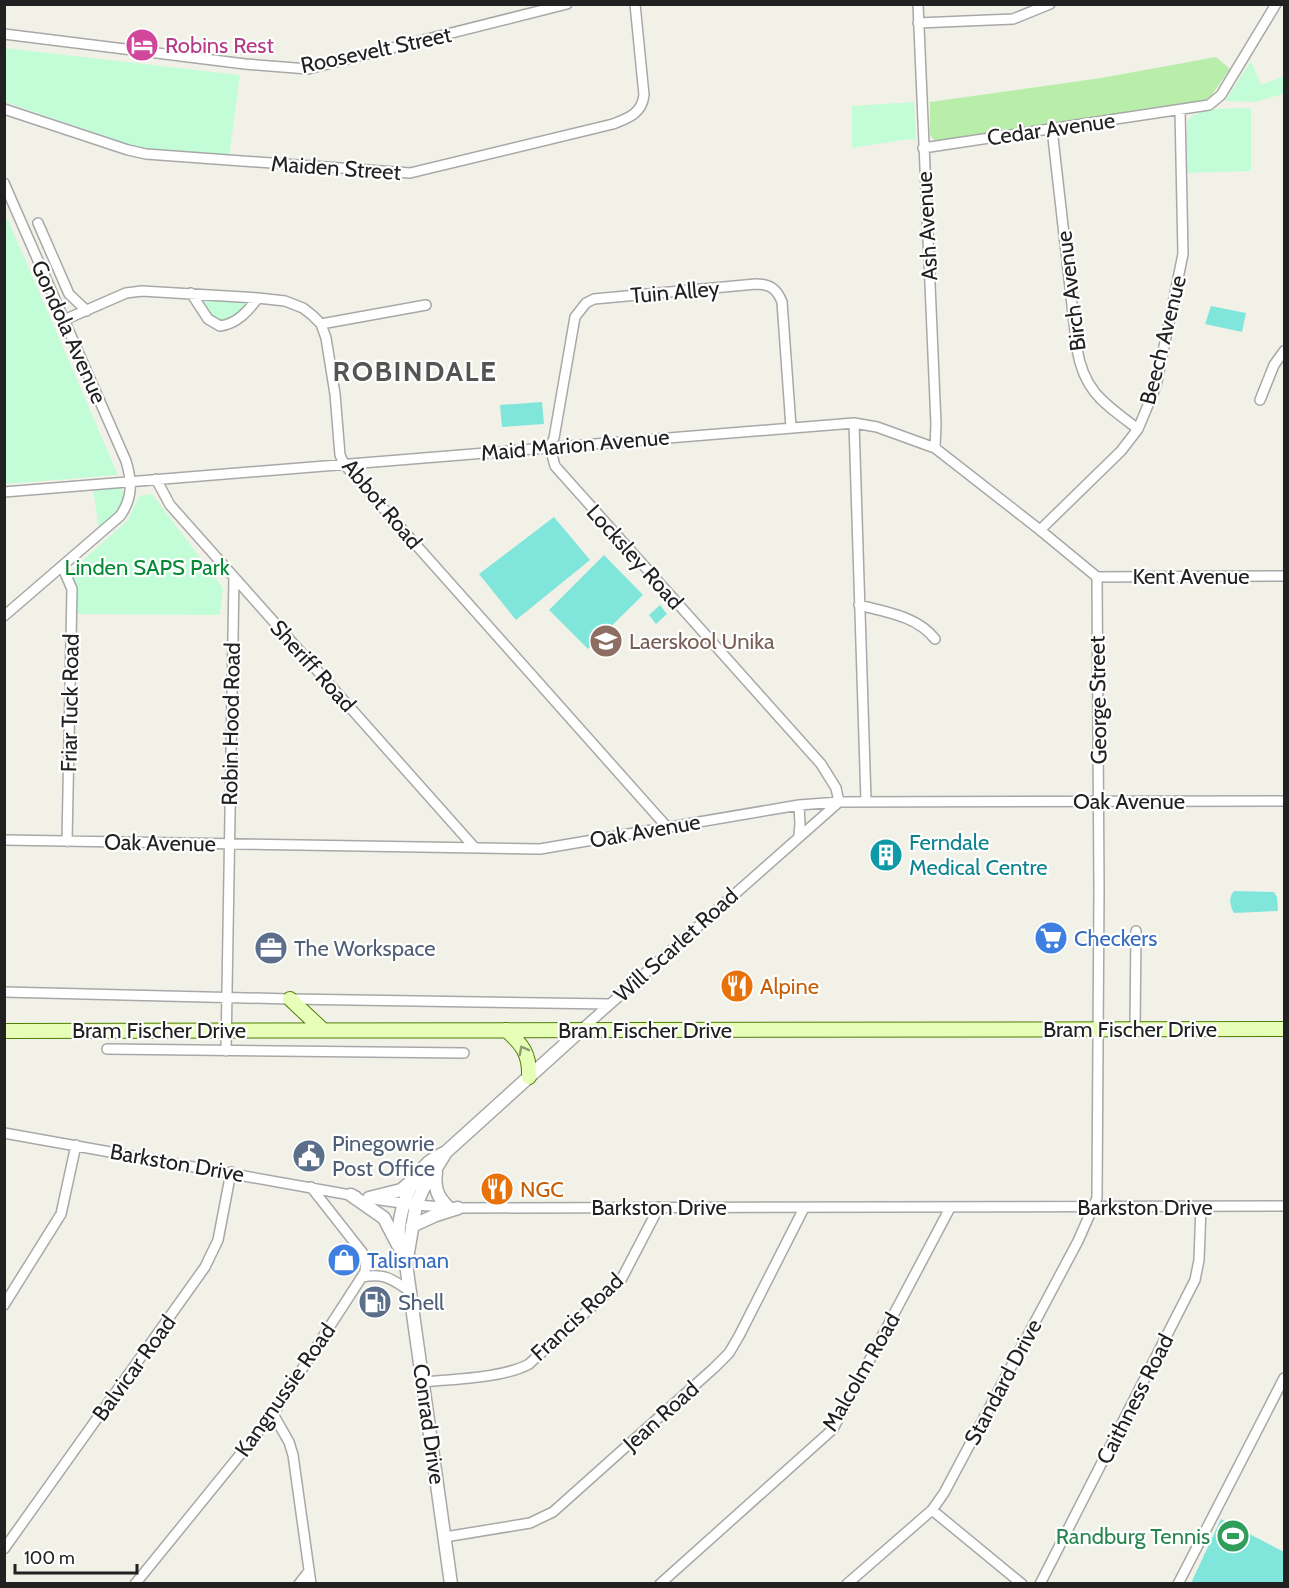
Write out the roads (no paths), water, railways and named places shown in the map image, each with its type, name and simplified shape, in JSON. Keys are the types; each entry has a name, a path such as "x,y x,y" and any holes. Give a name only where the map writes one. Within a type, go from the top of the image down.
{"main road":[{"path":"290,999 323,1030"},
{"name":"Bram Fischer Drive","path":"4,1030 1284,1029"},
{"path":"506,1030 526,1052 529,1077"}],"street":[{"name":"Roosevelt Street","path":"4,34 245,64 308,69 567,4"},
{"name":"Maiden Street","path":"4,108 118,147 146,154 410,173 625,120 634,115 641,107 644,85 635,4"},
{"name":"Ash Avenue","path":"918,4 936,412 935,448"},
{"path":"918,23 1013,19 1050,4"},
{"path":"1180,110 1209,105 1217,100 1275,4"},
{"name":"Cedar Avenue","path":"923,148 1180,110"},
{"name":"Beech Avenue","path":"1040,530 1121,452 1138,429 1148,408 1162,365 1182,268 1180,110"},
{"name":"Birch Avenue","path":"1052,129 1077,349 1082,371 1094,394 1138,429"},
{"name":"Gondola Avenue","path":"4,183 8,200 126,461 131,481"},
{"path":"39,223 69,294 87,311"},
{"name":"Tuin Alley","path":"550,447 554,438 575,317 586,303 594,299 756,284 771,287 779,293 782,302 791,427"},
{"path":"64,320 134,291 285,301 303,308 321,324 426,305"},
{"path":"191,293 208,319 220,326 230,324 242,316 258,298"},
{"name":"Abbot Road","path":"321,324 329,356 340,452 344,464 668,827"},
{"path":"1260,400 1274,365 1284,351"},
{"path":"854,423 866,801"},
{"name":"Maid Marion Avenue","path":"4,492 854,423 878,427 935,448 1097,577"},
{"name":"Locksley Road","path":"550,447 553,461 559,472 821,764 836,788 839,802"},
{"name":"Sheriff Road","path":"156,479 170,505 475,848"},
{"path":"4,616 120,516 129,498 131,481"},
{"name":"Friar Tuck Road","path":"62,566 72,589 67,842"},
{"name":"Kent Avenue","path":"1097,577 1284,576"},
{"name":"Robin Hood Road","path":"226,1051 234,577"},
{"name":"George Street","path":"1097,577 1099,1146"},
{"path":"859,604 914,621 928,630 935,639"},
{"name":"Oak Avenue","path":"4,840 549,848 799,805 839,802 1284,801"},
{"name":"Will Scarlet Road","path":"410,1205 411,1188 430,1161 446,1152 799,835 839,802"},
{"path":"799,805 801,824 799,835"},
{"path":"1135,1029 1136,932"},
{"name":"Bram Fischer Drive","path":"4,992 610,1004"},
{"name":"Bram Fischer Drive","path":"107,1049 464,1053"},
{"name":"Barkston Drive","path":"4,1132 410,1205 453,1208 1284,1206"},
{"path":"4,1305 61,1214 76,1145"},
{"name":"Standard Drive","path":"847,1584 932,1510 951,1481 1094,1207 1099,1188 1099,1146"},
{"name":"Will Scarlet Road","path":"410,1205 436,1171 446,1152"},
{"path":"412,1226 453,1208 438,1195 435,1183 436,1171"},
{"name":"Balvicar Road","path":"4,1549 205,1268 218,1240 231,1172"},
{"path":"369,1198 401,1189 419,1176"},
{"path":"311,1188 362,1252 366,1265 362,1277 374,1275 388,1277 410,1291"},
{"path":"351,1195 384,1218 400,1249"},
{"name":"Conrad Drive","path":"406,1264 412,1226 410,1205"},
{"name":"Conrad Drive","path":"410,1205 400,1228 400,1249 406,1264 452,1584"},
{"name":"Caithness Road","path":"1040,1584 1195,1280 1199,1260 1201,1206"},
{"name":"Francis Road","path":"423,1382 512,1371 529,1364 621,1280 659,1207"},
{"name":"Jean Road","path":"445,1537 530,1523 553,1512 714,1368 729,1353 739,1336 804,1208"},
{"name":"Malcolm Road","path":"660,1584 833,1429 950,1208"},
{"name":"Kangnussie Road","path":"135,1584 273,1414 362,1277"},
{"path":"1178,1584 1284,1378"},
{"path":"273,1414 285,1433 293,1455 311,1584"},
{"path":"932,1510 1022,1584"},
{"path":"299,1584 309,1571"}],"place":[{"name":"Robins Rest","path":"142,45"},
{"name":"Laerskool Unika","path":"606,641"},
{"name":"Ferndale Medical Centre","path":"886,855"},
{"name":"Checkers","path":"1051,938"},
{"name":"The Workspace","path":"271,948"},
{"name":"Alpine","path":"737,986"},
{"name":"Pinegowrie Post Office","path":"309,1156"},
{"name":"NGC","path":"497,1189"},
{"name":"Talisman","path":"344,1260"},
{"name":"Shell","path":"375,1302"},
{"name":"Randburg Tennis","path":"1233,1536"}],"district":[{"name":"ROBINDALE","path":"415,371"}],"park label":[{"name":"Linden SAPS Park","path":"147,567"}]}
